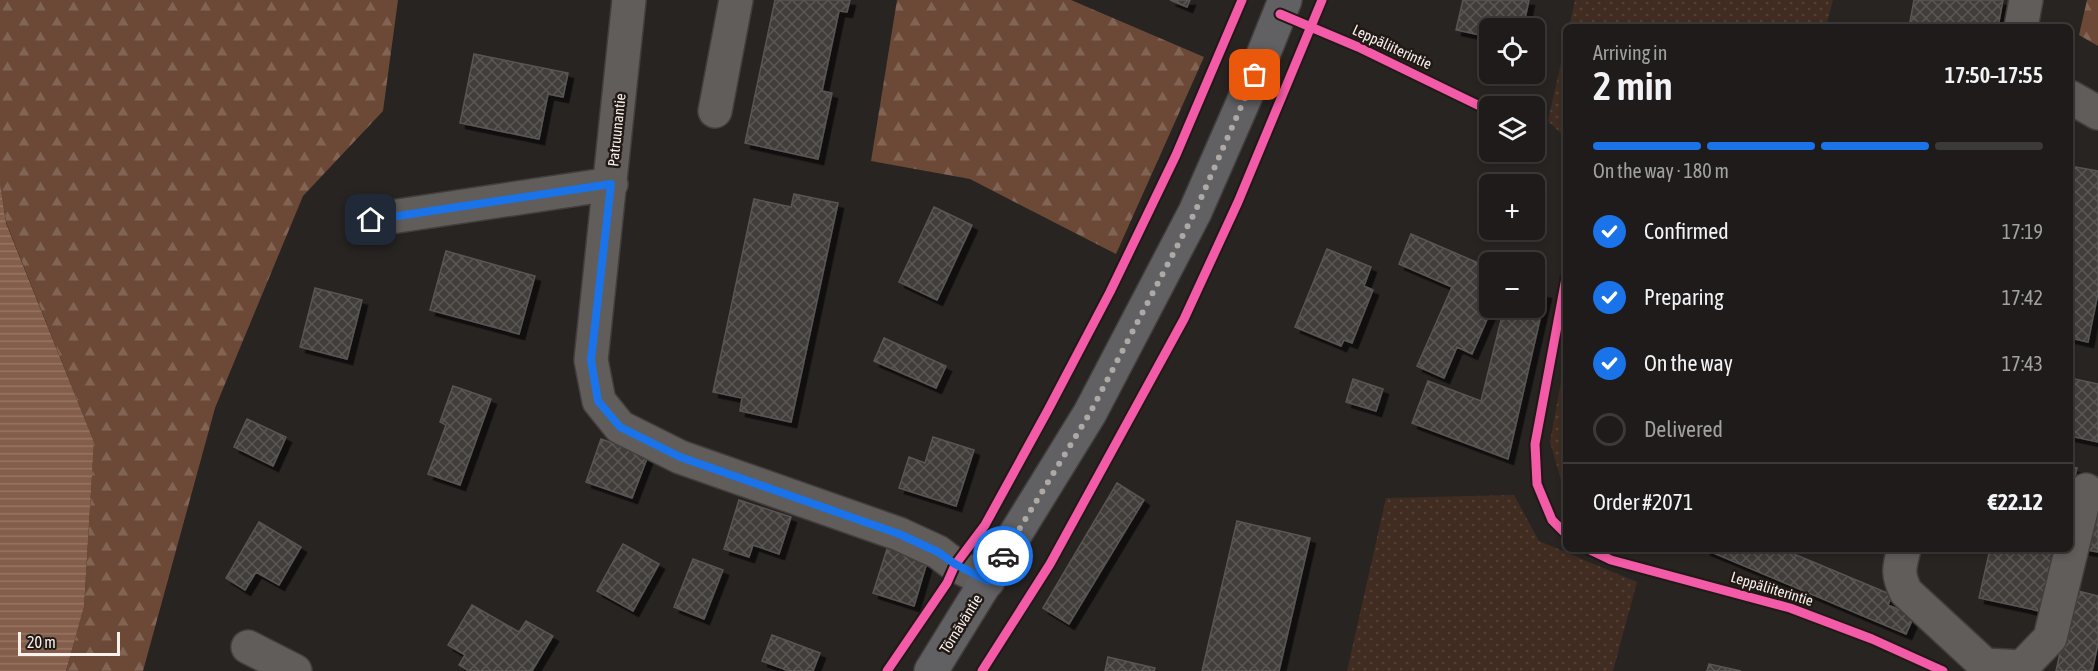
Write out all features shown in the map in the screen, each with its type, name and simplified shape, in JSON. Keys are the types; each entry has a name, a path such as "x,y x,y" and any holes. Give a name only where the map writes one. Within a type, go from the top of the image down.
{"main road":[{"name":"Törnäväntie","path":"931,671 1090,413 1195,212 1285,0"}],"street":[{"name":"Patruunantie","path":"629,0 591,360 598,401 620,427 680,457 899,534 938,552 955,564 988,581"},
{"path":"716,111 736,0"},
{"path":"2022,24 2026,0"},
{"path":"2073,99 2098,112"},
{"path":"371,220 611,184"},
{"path":"2073,543 2086,490"},
{"path":"1903,552 1899,566 1899,578 1906,592 1983,668 2022,667 2050,638 2071,552"},
{"path":"248,647 295,671"}],"shaded area":[{"path":"1575,0 1833,0 1827,24 1570,24"},
{"path":"1563,54 1563,135 1548,121"},
{"path":"0,182 6,223 94,442 84,607 66,671 0,671"},
{"path":"1563,370 1563,483 1550,442"},
{"path":"1514,495 1539,541 1637,582 1613,671 1347,671 1386,498"}],"green space":[{"path":"0,0 398,0 383,111 303,196 215,408 143,671 66,671 84,607 94,442 6,222 0,182"},
{"path":"897,0 1071,0 1204,57 1116,254 970,179 871,161"},
{"path":"2087,0 2098,0 2098,46 2079,35"}],"building":[{"path":"775,0 850,0 847,12 839,11 822,91 832,93 818,159 745,143"},
{"path":"1170,0 1190,0 1187,7"},
{"path":"1463,0 1529,0 1525,18 1479,18 1479,35 1456,30"},
{"path":"1914,0 2003,0 1999,24 1910,24"},
{"path":"474,54 568,73 563,97 548,94 539,139 460,123"},
{"path":"2073,167 2098,171 2098,293 2088,342 2073,339"},
{"path":"794,194 838,203 791,422 740,411 742,398 713,392 754,199 791,207"},
{"path":"934,207 972,225 937,300 899,282"},
{"path":"1411,234 1479,263 1479,318 1488,318 1472,354 1457,347 1444,378 1417,366 1452,287 1399,264"},
{"path":"1327,249 1371,267 1364,286 1373,290 1352,343 1344,340 1341,346 1295,327"},
{"path":"446,251 535,276 519,334 430,310"},
{"path":"315,288 362,300 347,359 300,347"},
{"path":"1502,318 1540,318 1508,459 1412,423 1428,381 1481,401"},
{"path":"884,338 946,366 936,388 874,361"},
{"path":"1353,379 1383,389 1376,411 1346,402"},
{"path":"2073,379 2098,384 2098,442 2073,437"},
{"path":"453,386 491,399 460,485 428,474 446,425 440,422"},
{"path":"247,419 286,437 273,466 234,447"},
{"path":"933,437 974,450 956,506 899,488 909,457 925,463"},
{"path":"601,439 648,456 632,498 586,482"},
{"path":"2073,467 2077,468 2073,485"},
{"path":"1117,483 1144,500 1069,624 1043,608"},
{"path":"739,500 791,517 779,554 753,545 749,557 724,549"},
{"path":"2098,501 2098,552 2081,549"},
{"path":"1237,521 1310,538 1279,671 1202,671"},
{"path":"259,522 301,547 279,585 256,572 245,590 226,578"},
{"path":"623,544 659,564 633,611 597,591"},
{"path":"888,546 928,559 914,606 873,593"},
{"path":"1711,552 1789,552 1892,595 1888,605 1914,616 1906,634"},
{"path":"1989,552 2057,552 2044,612 1979,598"},
{"path":"693,559 723,570 704,619 674,607"},
{"path":"2074,590 2098,596 2098,644 2092,671 2056,671"},
{"path":"472,605 519,632 526,621 553,636 532,671 469,671 459,665 465,655 448,645"},
{"path":"772,635 820,653 813,671 789,671 762,661"},
{"path":"1108,657 1155,668 1154,671 1105,671"},
{"path":"1709,664 1741,671 1707,671"}],"cycle path":[{"path":"887,671 947,583 955,565 985,525 1048,410 1110,292 1176,155 1242,0"},
{"path":"982,671 1050,564 1184,319 1238,202 1322,0"},
{"name":"Leppäliiterintie","path":"1280,14 1358,47 1479,106"},
{"path":"1563,294 1535,444 1537,484 1552,520 1563,531"},
{"name":"Leppäliiterintie","path":"1594,552 1611,560 1790,608 1872,639 1943,671"}],"way so far":[{"path":"1003,556 1090,413 1195,212 1255,75"}],"route":[{"path":"371,220 611,184 591,360 598,401 620,427 680,457 899,534 938,552 955,564 988,581 1003,556"}]}
